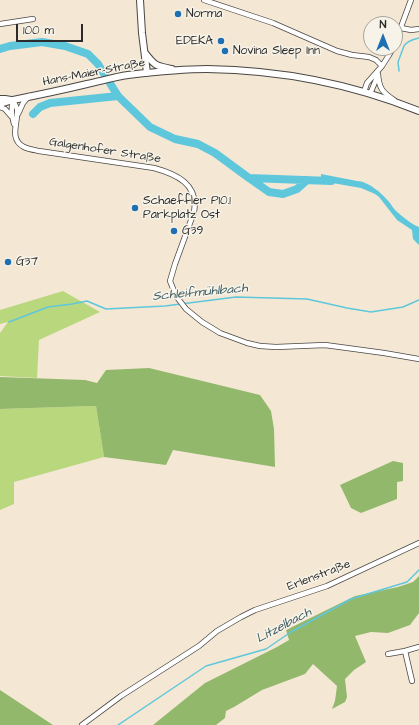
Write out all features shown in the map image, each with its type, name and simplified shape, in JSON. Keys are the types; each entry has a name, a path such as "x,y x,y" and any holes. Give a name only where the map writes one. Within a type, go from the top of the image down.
{"street":[{"path":"140,0 147,73"},
{"path":"204,0 273,23 337,51 352,56 369,57 376,60 382,66"},
{"path":"403,22 411,0"},
{"path":"0,24 33,19"},
{"path":"403,28 411,30 419,29"},
{"path":"145,53 154,64 161,67 183,70"},
{"path":"367,93 388,56"},
{"path":"367,93 367,83 382,66"},
{"name":"Hans-Maier-Straße","path":"0,104 29,96 118,77 147,73 207,69 253,71 311,79 344,86 419,111"},
{"path":"378,74 382,90 398,103"},
{"name":"Galgenhofer Straße","path":"14,116 29,96"},
{"name":"Hans-Maier-Straße","path":"0,99 13,100"},
{"name":"Galgenhofer Straße","path":"13,100 17,108 14,116 15,133 17,142 23,147 154,168 175,176 185,182 191,189 195,204 194,212 170,281 176,296 186,309 202,322 220,333 260,346 325,346 384,353 419,360"},
{"path":"0,107 14,116"},
{"name":"Erlenstraße","path":"82,725 121,696 199,646 218,631 255,610 328,586 419,543"},
{"path":"388,654 419,647"},
{"path":"405,651 412,681"}],"green space":[{"path":"63,291 100,312 39,340 37,378 0,376 0,333 8,322 0,324 0,310"},
{"path":"149,368 260,395 271,411 274,429 275,467 173,450 166,465 104,457 96,406 0,409 0,377 85,380 97,383 106,370"},
{"path":"96,406 104,457 14,482 14,504 0,510 0,409"},
{"path":"393,461 403,463 403,481 397,482 397,499 361,513 351,508 340,485"},
{"path":"419,576 419,613 410,625 388,633 371,632 355,636 366,662 354,670 345,679 347,697 345,702 332,709 335,701 337,686 313,664 305,674 262,690 226,711 225,718 216,725 153,725 205,683 289,640 286,630 355,596 398,587 413,582"},
{"path":"0,690 53,725 0,725"}],"water":[{"path":"321,174 366,183 375,189 387,199 396,211 419,227 419,245 413,239 412,230 397,220 375,194 361,188 321,181"}],"waterway":[{"path":"399,71 398,62 404,46 409,41 419,38"},
{"path":"0,49 10,46 42,42 65,46 88,54 98,64 118,96 150,127 175,139 198,144 215,153 249,178 331,181"},
{"path":"33,114 40,107 50,103 118,96"},
{"path":"249,178 269,192 283,194 297,189 307,180"},
{"name":"Schleifmühlbach","path":"9,322 48,307 87,301 106,309 165,306 236,297 307,299 371,312 403,307 419,300"},
{"name":"Litzelbach","path":"118,725 206,666 266,649 291,632 351,599 407,582 419,570"}],"place":[{"name":"Norma","path":"178,14"},
{"name":"EDEKA","path":"221,41"},
{"name":"Novina Sleep Inn","path":"225,51"},
{"name":"Schaeffler P10.1 Parkplatz Ost","path":"135,208"},
{"name":"G39","path":"174,231"},
{"name":"G37","path":"8,262"}]}
